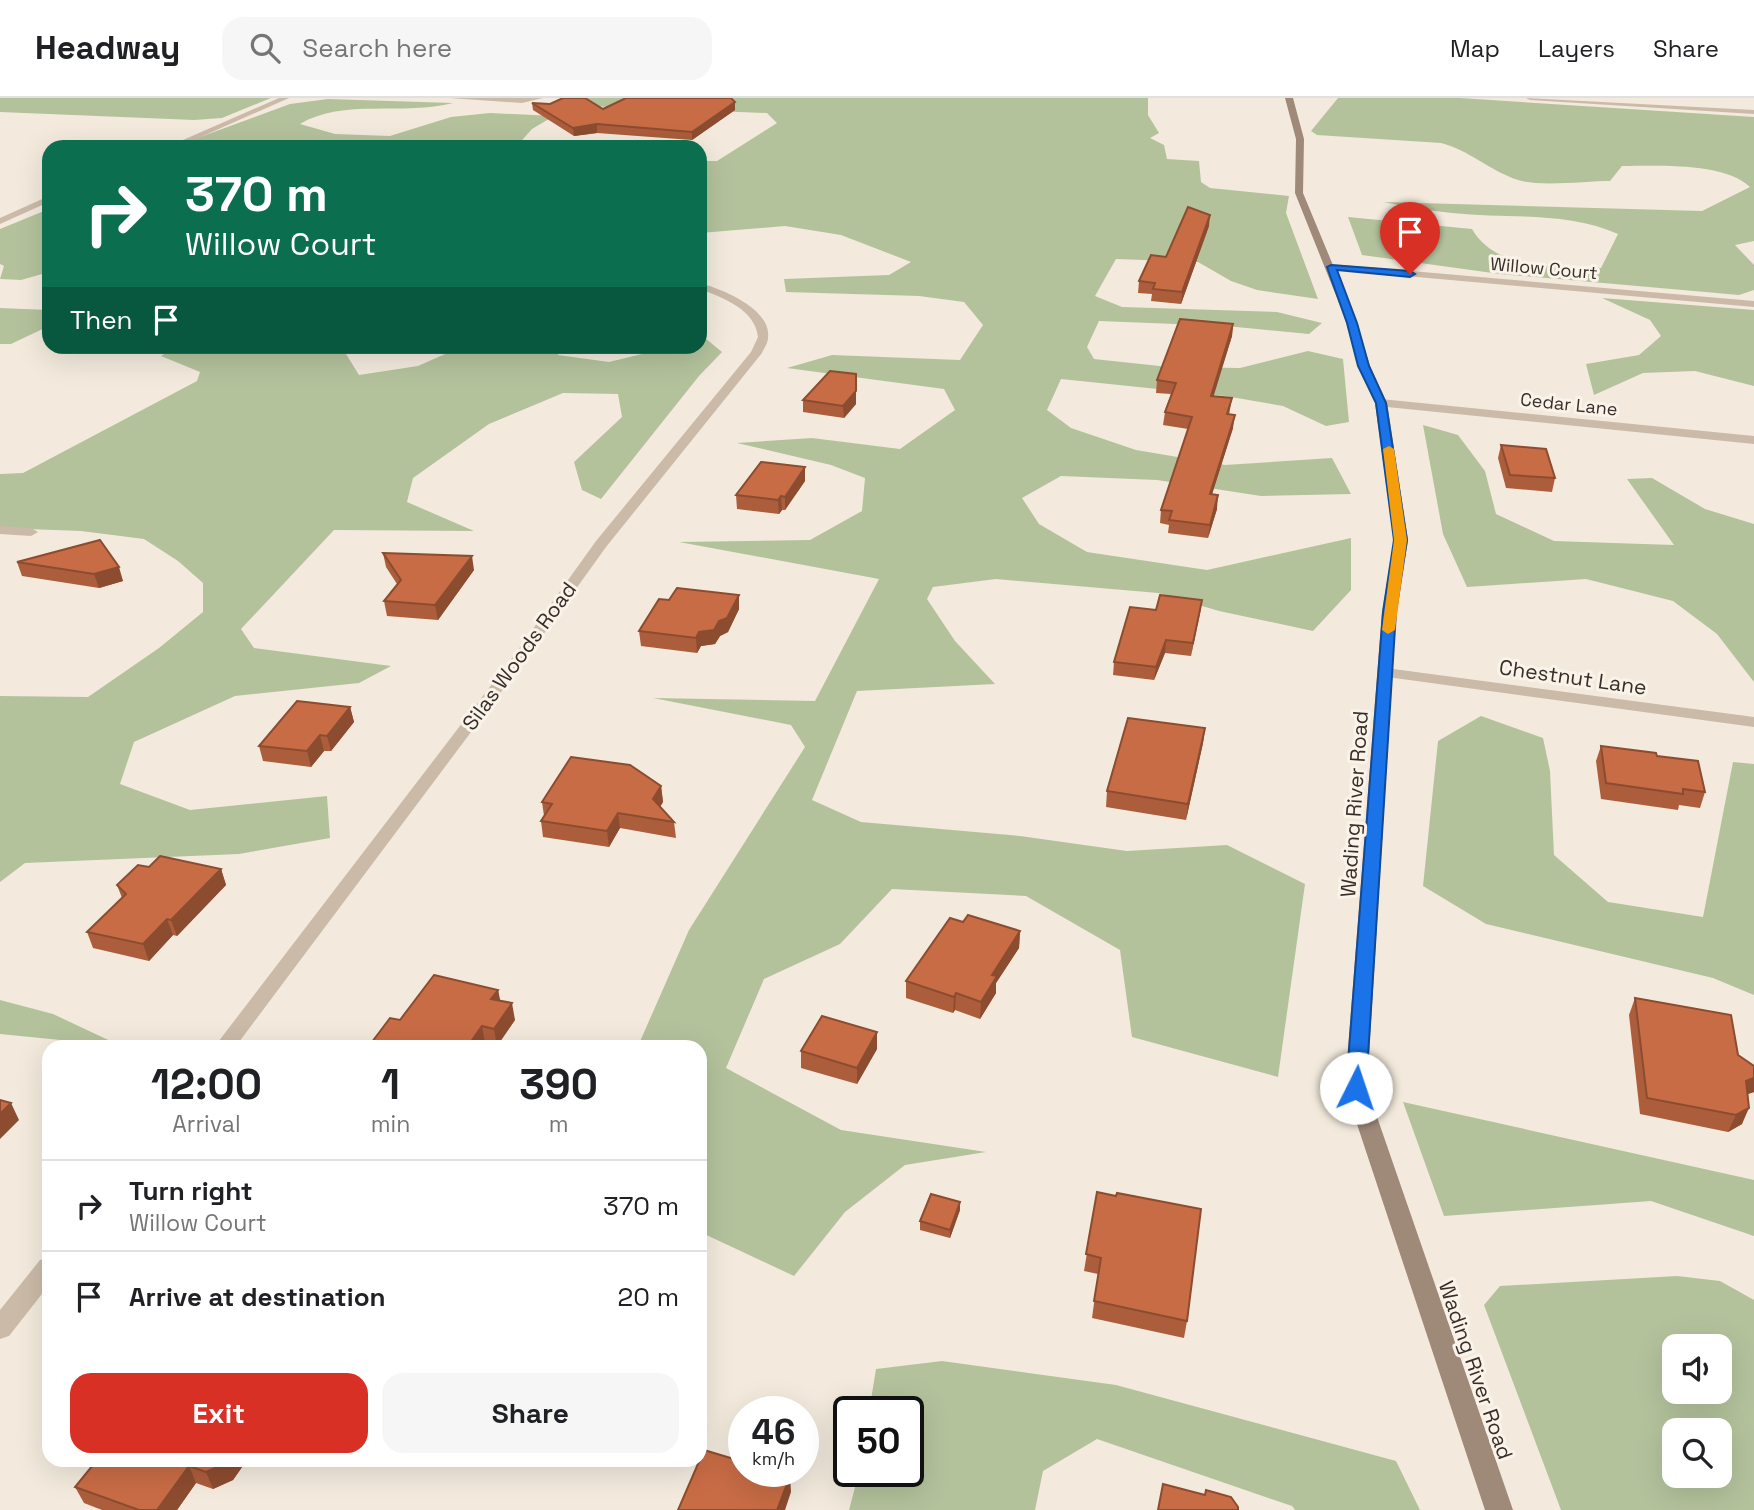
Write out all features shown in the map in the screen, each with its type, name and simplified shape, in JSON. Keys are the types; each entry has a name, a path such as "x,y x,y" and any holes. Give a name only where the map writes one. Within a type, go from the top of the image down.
{"main road":[{"name":"Wading River Road","path":"1289,98 1300,139 1299,193 1331,267 1352,323 1364,366 1381,403 1401,540 1389,612 1356,1088 1499,1510"}],"street":[{"path":"187,140 285,98"},
{"path":"453,98 522,102 539,98"},
{"path":"1530,98 1754,112"},
{"path":"522,102 522,106 537,108"},
{"path":"0,221 42,202"},
{"name":"Willow Court","path":"1331,267 1754,304"},
{"name":"Silas Woods Road","path":"230,1040 520,657 601,544 756,352 763,337 761,326 749,311 736,301 707,289"},
{"name":"Cedar Lane","path":"1381,403 1754,440"},
{"path":"0,530 31,533"},
{"name":"Chestnut Lane","path":"1386,673 1754,722"},
{"path":"0,1328 42,1277"}],"green space":[{"path":"0,98 271,98 222,118 194,120 0,112"},
{"path":"569,98 631,98 639,102 735,98 1148,98 1148,115 1159,133 1150,138 1164,145 1167,159 1199,161 1201,182 1210,188 1289,196 1286,213 1318,299 1257,290 1231,281 1198,262 1116,259 1095,296 1122,307 1277,312 1322,323 1309,334 1226,326 1099,321 1087,347 1094,359 1169,367 1240,368 1308,351 1343,359 1349,422 1326,426 1283,406 1225,396 1061,379 1047,410 1071,428 1136,450 1225,465 1332,458 1351,494 1261,496 1157,480 1061,476 1022,498 1039,524 1087,552 1207,570 1351,538 1351,590 1313,631 1219,611 1158,593 996,579 933,587 927,599 955,641 995,684 857,691 812,800 861,822 1020,836 1127,851 1227,845 1305,884 1278,1077 1132,1037 1120,950 1026,896 892,889 840,944 764,979 726,1068 841,1130 986,1152 905,1165 845,1212 794,1276 707,1235 707,1040 641,1040 689,930 805,747 791,725 653,698 815,701 879,579 679,542 810,540 862,511 865,478 831,465 737,443 812,438 900,449 955,410 944,389 787,368 832,355 960,360 983,325 964,302 919,296 786,292 784,279 889,275 911,262 841,235 785,226 707,232 707,161 717,161 777,123 767,113 586,106"},
{"path":"1338,98 1460,98 1754,117 1754,241 1735,245 1754,265 1754,290 1739,295 1500,274 1362,255 1348,217 1472,229 1483,243 1512,259 1547,266 1601,268 1618,234 1598,227 1557,219 1452,213 1383,202 1702,211 1750,187 1724,173 1671,166 1622,166 1610,181 1527,182 1508,176 1461,150 1441,143 1317,135 1311,131"},
{"path":"328,99 453,103 434,107 354,109 317,116 300,124 335,134 390,136 451,117 490,113 554,116 532,129 522,140 192,140 290,104"},
{"path":"42,212 42,274 21,280 0,279 4,266 0,264 0,229"},
{"path":"1602,298 1754,310 1754,386 1695,371 1643,373 1594,395 1586,364 1639,355 1661,336 1650,320"},
{"path":"0,308 42,310 42,329 11,344 0,344"},
{"path":"707,340 722,352 699,376 601,499 582,490 574,462 622,417 618,394 563,393 489,424 413,478 407,502 474,531 334,530 241,629 254,648 391,666 359,683 235,696 134,742 120,784 190,810 327,796 330,838 239,854 25,863 0,882 0,696 88,697 159,648 203,612 203,583 178,561 144,539 81,531 0,528 0,474 23,473 197,381 200,372 161,356 164,354 346,354 359,375 418,366 445,354 558,354 609,362 642,354 707,354"},
{"path":"1423,425 1458,435 1485,471 1496,514 1554,541 1674,545 1627,479 1652,478 1705,509 1754,524 1754,682 1717,634 1673,601 1586,579 1467,587 1443,534"},
{"path":"1481,716 1543,738 1550,771 1554,855 1608,902 1703,917 1733,762 1754,764 1754,995 1713,978 1486,924 1423,886 1438,741"},
{"path":"0,1000 53,1014 108,1040 60,1040 0,1034"},
{"path":"1403,1102 1754,1180 1754,1236 1651,1201 1444,1216"},
{"path":"1677,1276 1720,1281 1754,1300 1754,1510 1561,1510 1484,1305 1500,1286"},
{"path":"942,1361 1116,1385 1396,1461 1420,1510 1295,1510 1292,1506 1097,1439 1043,1471 1035,1510 849,1510 855,1487 924,1487 924,1396 872,1396 876,1369"}],"building":[{"path":"563,98 585,98 603,109 626,98 731,98 735,102 692,132 597,124 573,128 532,103 550,104"},
{"path":"1188,207 1210,215 1182,292 1153,289 1155,283 1139,281 1151,255 1166,257"},
{"path":"1180,319 1233,324 1211,396 1232,398 1227,414 1235,415 1210,494 1218,495 1210,525 1169,520 1172,511 1161,510 1192,417 1165,412 1176,383 1157,380"},
{"path":"830,371 856,374 856,391 843,406 803,400"},
{"path":"1501,445 1546,449 1555,478 1510,475"},
{"path":"761,462 805,467 785,497 781,496 778,500 736,495"},
{"path":"100,540 119,567 94,574 17,562"},
{"path":"383,553 472,556 435,605 384,601 401,580"},
{"path":"677,588 739,595 727,618 719,621 714,630 699,632 696,638 639,631 659,599 669,600"},
{"path":"1160,595 1202,600 1193,643 1166,640 1156,667 1114,662 1130,607 1156,610"},
{"path":"297,701 350,707 327,736 320,735 307,751 259,746"},
{"path":"1128,718 1205,728 1188,804 1107,791"},
{"path":"1601,746 1698,761 1705,792 1683,789 1683,794 1606,783"},
{"path":"571,757 630,765 661,786 653,799 674,822 618,813 607,831 541,821 552,804 542,802"},
{"path":"160,856 221,869 171,920 167,919 143,944 87,932 126,894 117,885 138,865 149,867"},
{"path":"968,915 1020,931 992,975 997,976 981,1002 956,993 954,997 906,981 950,918 963,922"},
{"path":"434,975 498,990 491,999 512,1003 494,1029 482,1026 472,1040 374,1040 390,1018 400,1020"},
{"path":"1635,998 1731,1015 1738,1055 1754,1066 1754,1078 1746,1081 1749,1108 1736,1115 1647,1098"},
{"path":"822,1016 877,1032 857,1068 801,1051"},
{"path":"0,1100 11,1103 0,1114"},
{"path":"1097,1192 1116,1196 1117,1193 1201,1209 1187,1321 1094,1301 1101,1258 1086,1254"},
{"path":"931,1194 960,1202 950,1230 920,1221"},
{"path":"707,1451 728,1457 728,1487 786,1487 777,1510 678,1510 697,1467 707,1467"},
{"path":"91,1467 188,1467 157,1510 139,1510 75,1487"},
{"path":"192,1467 217,1467 206,1472"},
{"path":"1163,1484 1205,1495 1206,1490 1231,1497 1238,1510 1158,1510"}],"slow traffic":[{"path":"1388,630 1401,540 1389,449"}],"route":[{"path":"1356,1088 1389,612 1401,540 1381,403 1364,366 1352,323 1331,267 1410,274"}]}
